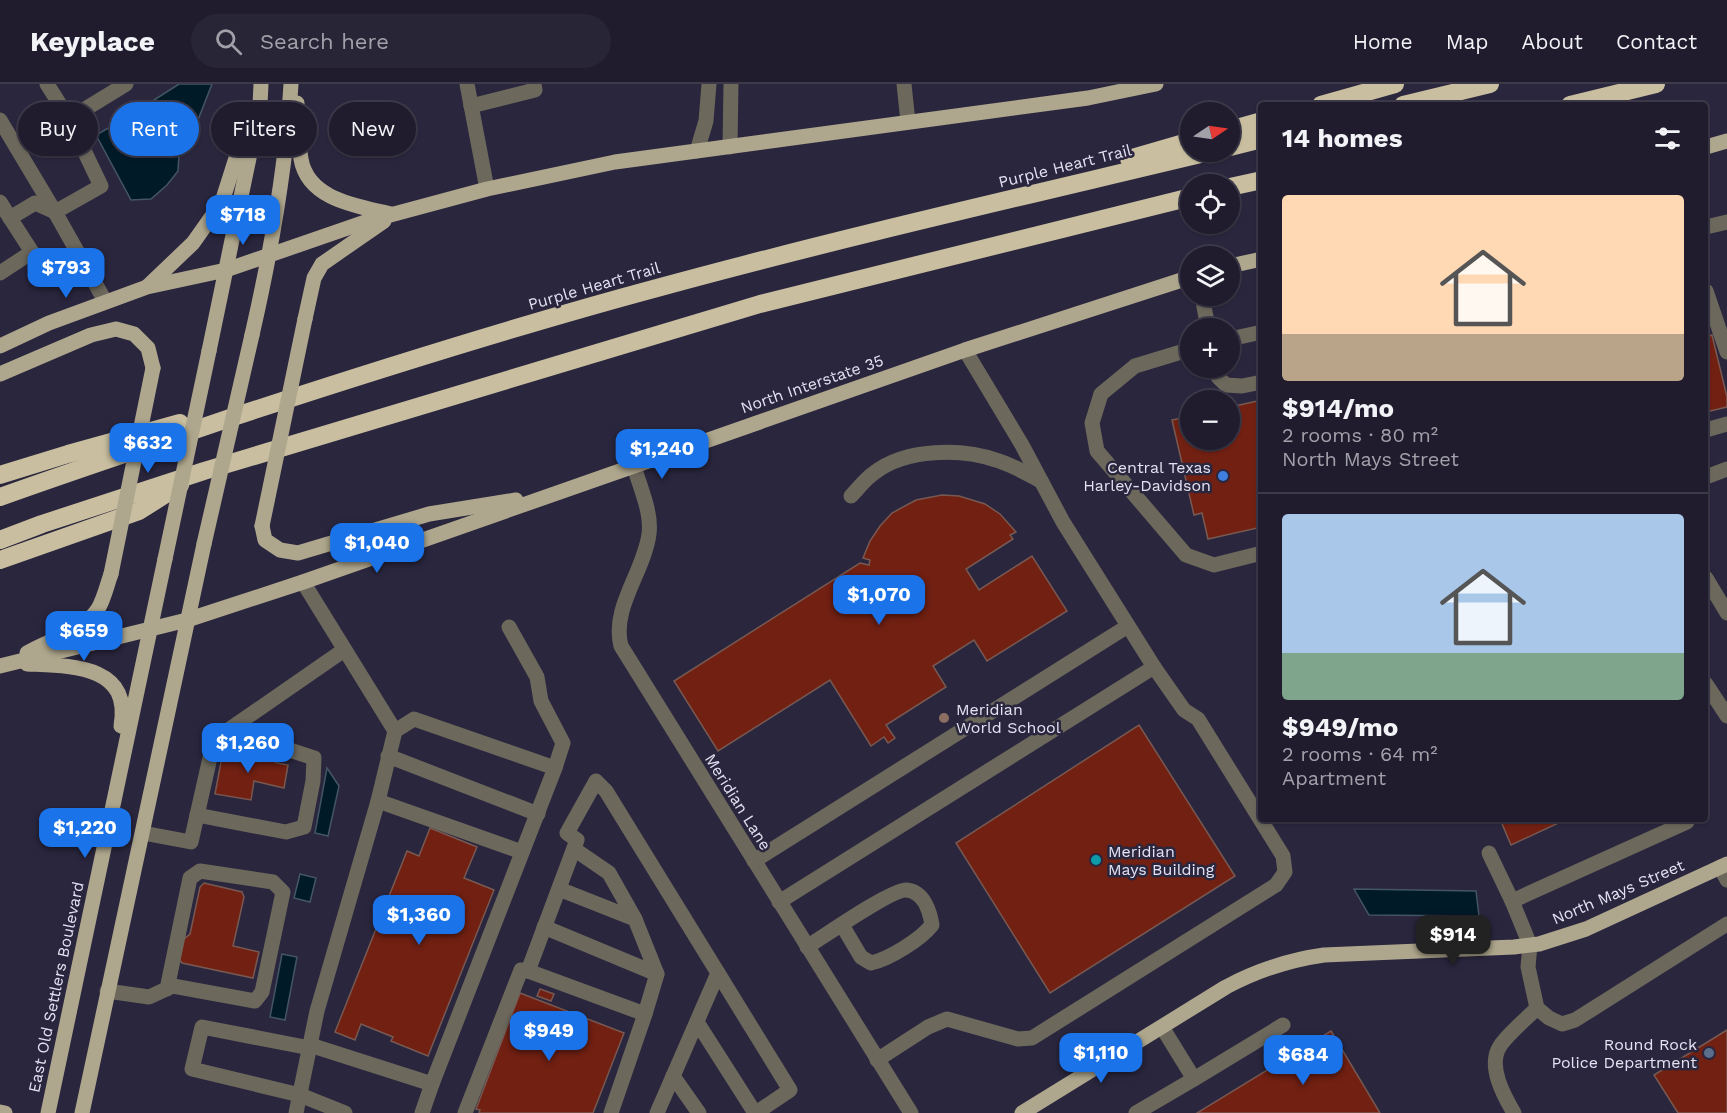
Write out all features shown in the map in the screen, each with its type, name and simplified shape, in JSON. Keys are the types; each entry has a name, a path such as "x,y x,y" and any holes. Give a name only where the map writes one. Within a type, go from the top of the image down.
{"highway":[{"path":"1332,102 1395,84"},
{"path":"1415,102 1490,84"},
{"path":"1582,102 1656,84"},
{"path":"1240,127 1258,122"},
{"path":"1240,144 1258,140"},
{"path":"952,213 1180,144"},
{"name":"Purple Heart Trail","path":"0,497 364,374 513,329 657,288 884,229 1180,159"},
{"path":"1240,185 1258,181"},
{"path":"0,540 204,471 760,304 1180,200"},
{"path":"0,475 68,454 364,374"},
{"path":"0,560 139,511 204,471"}],"main road":[{"path":"260,102 261,84"},
{"path":"82,1113 187,620 270,254 283,177 291,84"},
{"path":"296,84 301,161 309,178 321,191 345,202 393,214"},
{"path":"0,346 49,323 147,286 226,270 393,214 487,189 615,162 1088,98 1156,84"},
{"path":"1708,146 1727,141"},
{"path":"147,286 193,243 222,202 237,156"},
{"name":"East Old Settlers Boulevard","path":"48,1113 249,156"},
{"path":"393,214 322,264 314,278 262,526 265,540 280,550 298,553 429,514 555,494"},
{"path":"1240,264 1258,259"},
{"name":"North Interstate 35","path":"6,664 187,620 303,582 964,350 1180,281"},
{"path":"0,374 91,335 116,329 134,334 148,348 153,368 111,574 98,609 81,625 6,664"},
{"path":"6,664 79,667 109,680 119,693 123,712 116,754 113,805"},
{"name":"North Mays Street","path":"1022,1113 1249,974 1274,965 1299,958 1324,955 1530,945 1586,929 1725,870"},
{"path":"0,1112 5,1113"}],"street":[{"path":"47,84 58,102"},
{"path":"97,102 126,84"},
{"path":"467,84 487,189"},
{"path":"471,105 535,90 534,84"},
{"path":"697,151 706,121 709,84"},
{"path":"730,147 731,84"},
{"path":"903,84 908,122"},
{"path":"0,120 105,301"},
{"path":"55,212 100,186 86,156"},
{"path":"0,202 32,252 0,273"},
{"path":"10,218 36,203 55,212"},
{"path":"1708,227 1727,222"},
{"path":"1708,297 1727,352"},
{"path":"1240,337 1258,333"},
{"path":"964,350 1022,445 1063,522 1128,626 1184,710 1198,720 1258,816"},
{"path":"1180,352 1135,366 1101,394 1092,423 1097,451 1186,555 1214,565 1258,554"},
{"path":"1219,378 1226,385 1242,386 1258,383"},
{"path":"1708,429 1727,424"},
{"path":"851,496 874,472 908,456 934,452 968,453 999,461 1041,481"},
{"path":"641,492 645,474 659,457"},
{"name":"Meridian Lane","path":"634,466 649,513 649,533 618,628 621,646 911,1113"},
{"path":"1708,476 1727,469"},
{"path":"1708,581 1727,614"},
{"path":"303,582 395,731"},
{"path":"754,861 1128,626"},
{"path":"422,1113 538,814 563,743 541,701 537,677 509,627"},
{"path":"143,833 191,842 214,740 344,650"},
{"path":"779,902 1154,667"},
{"path":"1708,687 1727,716"},
{"path":"296,1113 317,1011 378,801 395,731 414,719 555,768"},
{"path":"197,815 286,832 304,827 313,781 314,758 228,730"},
{"path":"388,756 538,814"},
{"path":"528,971 577,840 567,833 596,781 606,791 790,1090 756,1113 697,1022"},
{"path":"378,801 522,852"},
{"path":"877,1060 928,1027 947,1019 1018,1039 1032,1038 1276,885 1285,872 1283,856 1262,822"},
{"path":"1512,901 1687,822"},
{"path":"574,849 609,873 634,919 657,974 611,1113"},
{"path":"1489,853 1530,945 1528,967 1537,1008 1549,1018 1562,1024 1575,1020 1727,924"},
{"path":"107,991 149,997 167,989 173,986 255,1001 262,992 283,892 273,882 200,871 190,878 167,989"},
{"path":"559,889 634,919"},
{"path":"807,947 842,925 894,893 907,890 920,896 930,913 932,925 925,934 880,961 871,963 861,957 842,925"},
{"path":"544,927 657,974"},
{"path":"465,1113 521,970 645,1014"},
{"path":"657,1113 718,973"},
{"path":"1514,1113 1504,1097 1495,1066 1499,1046 1537,1008"},
{"path":"1136,1113 1283,1025"},
{"path":"345,1113 300,1095 192,1069 202,1027 310,1046 432,1084"},
{"path":"1162,1027 1194,1078"},
{"path":"673,1076 699,1113"}],"water":[{"path":"179,84 212,84 199,117 199,102 155,102 154,100"},
{"path":"110,127 110,156 179,156 178,171 151,199 131,200 98,139 98,134"},
{"path":"327,768 339,786 328,836 315,833"},
{"path":"300,874 316,878 310,902 294,898"},
{"path":"1354,889 1476,891 1479,916 1369,915"},
{"path":"282,954 297,957 285,1020 270,1017"}],"building":[{"path":"1712,335 1727,397 1727,407 1708,412 1708,336"},
{"name":"Central Texas Harley-Davidson","path":"1258,401 1258,528 1208,539 1202,513 1194,515 1172,420 1180,418 1180,450 1240,450 1240,405"},
{"path":"942,495 959,496 985,504 1000,514 1016,532 1010,535 1013,539 966,569 979,590 1032,556 1067,611 987,661 974,640 933,666 946,687 886,725 895,738 888,743 884,737 871,746 830,680 718,751 674,681 860,563 869,565 870,560 863,558 870,541 892,513 916,500"},
{"name":"Meridian Mays Building","path":"1139,725 1235,876 1050,993 956,843"},
{"path":"223,751 273,758 272,760 277,763 288,765 284,788 254,781 251,800 215,794"},
{"path":"1501,822 1561,822 1511,845"},
{"path":"430,828 477,847 464,878 494,890 428,1056 391,1041 393,1037 361,1024 355,1040 335,1032 407,851 419,856"},
{"path":"204,883 242,892 244,897 233,946 259,952 253,978 182,963 179,959 184,939 190,934 200,887"},
{"path":"540,989 554,994 551,1001 537,996"},
{"path":"520,993 624,1033 593,1113 479,1113 480,1110 476,1109"},
{"name":"Round Rock Police Department","path":"1727,1030 1727,1113 1678,1113 1654,1075"},
{"path":"1331,1031 1380,1113 1197,1113"}],"place":[{"name":"Central Texas Harley-Davidson","path":"1223,476"},
{"name":"Meridian World School","path":"944,718"},
{"name":"Meridian Mays Building","path":"1096,860"},
{"name":"Round Rock Police Department","path":"1709,1053"}]}
